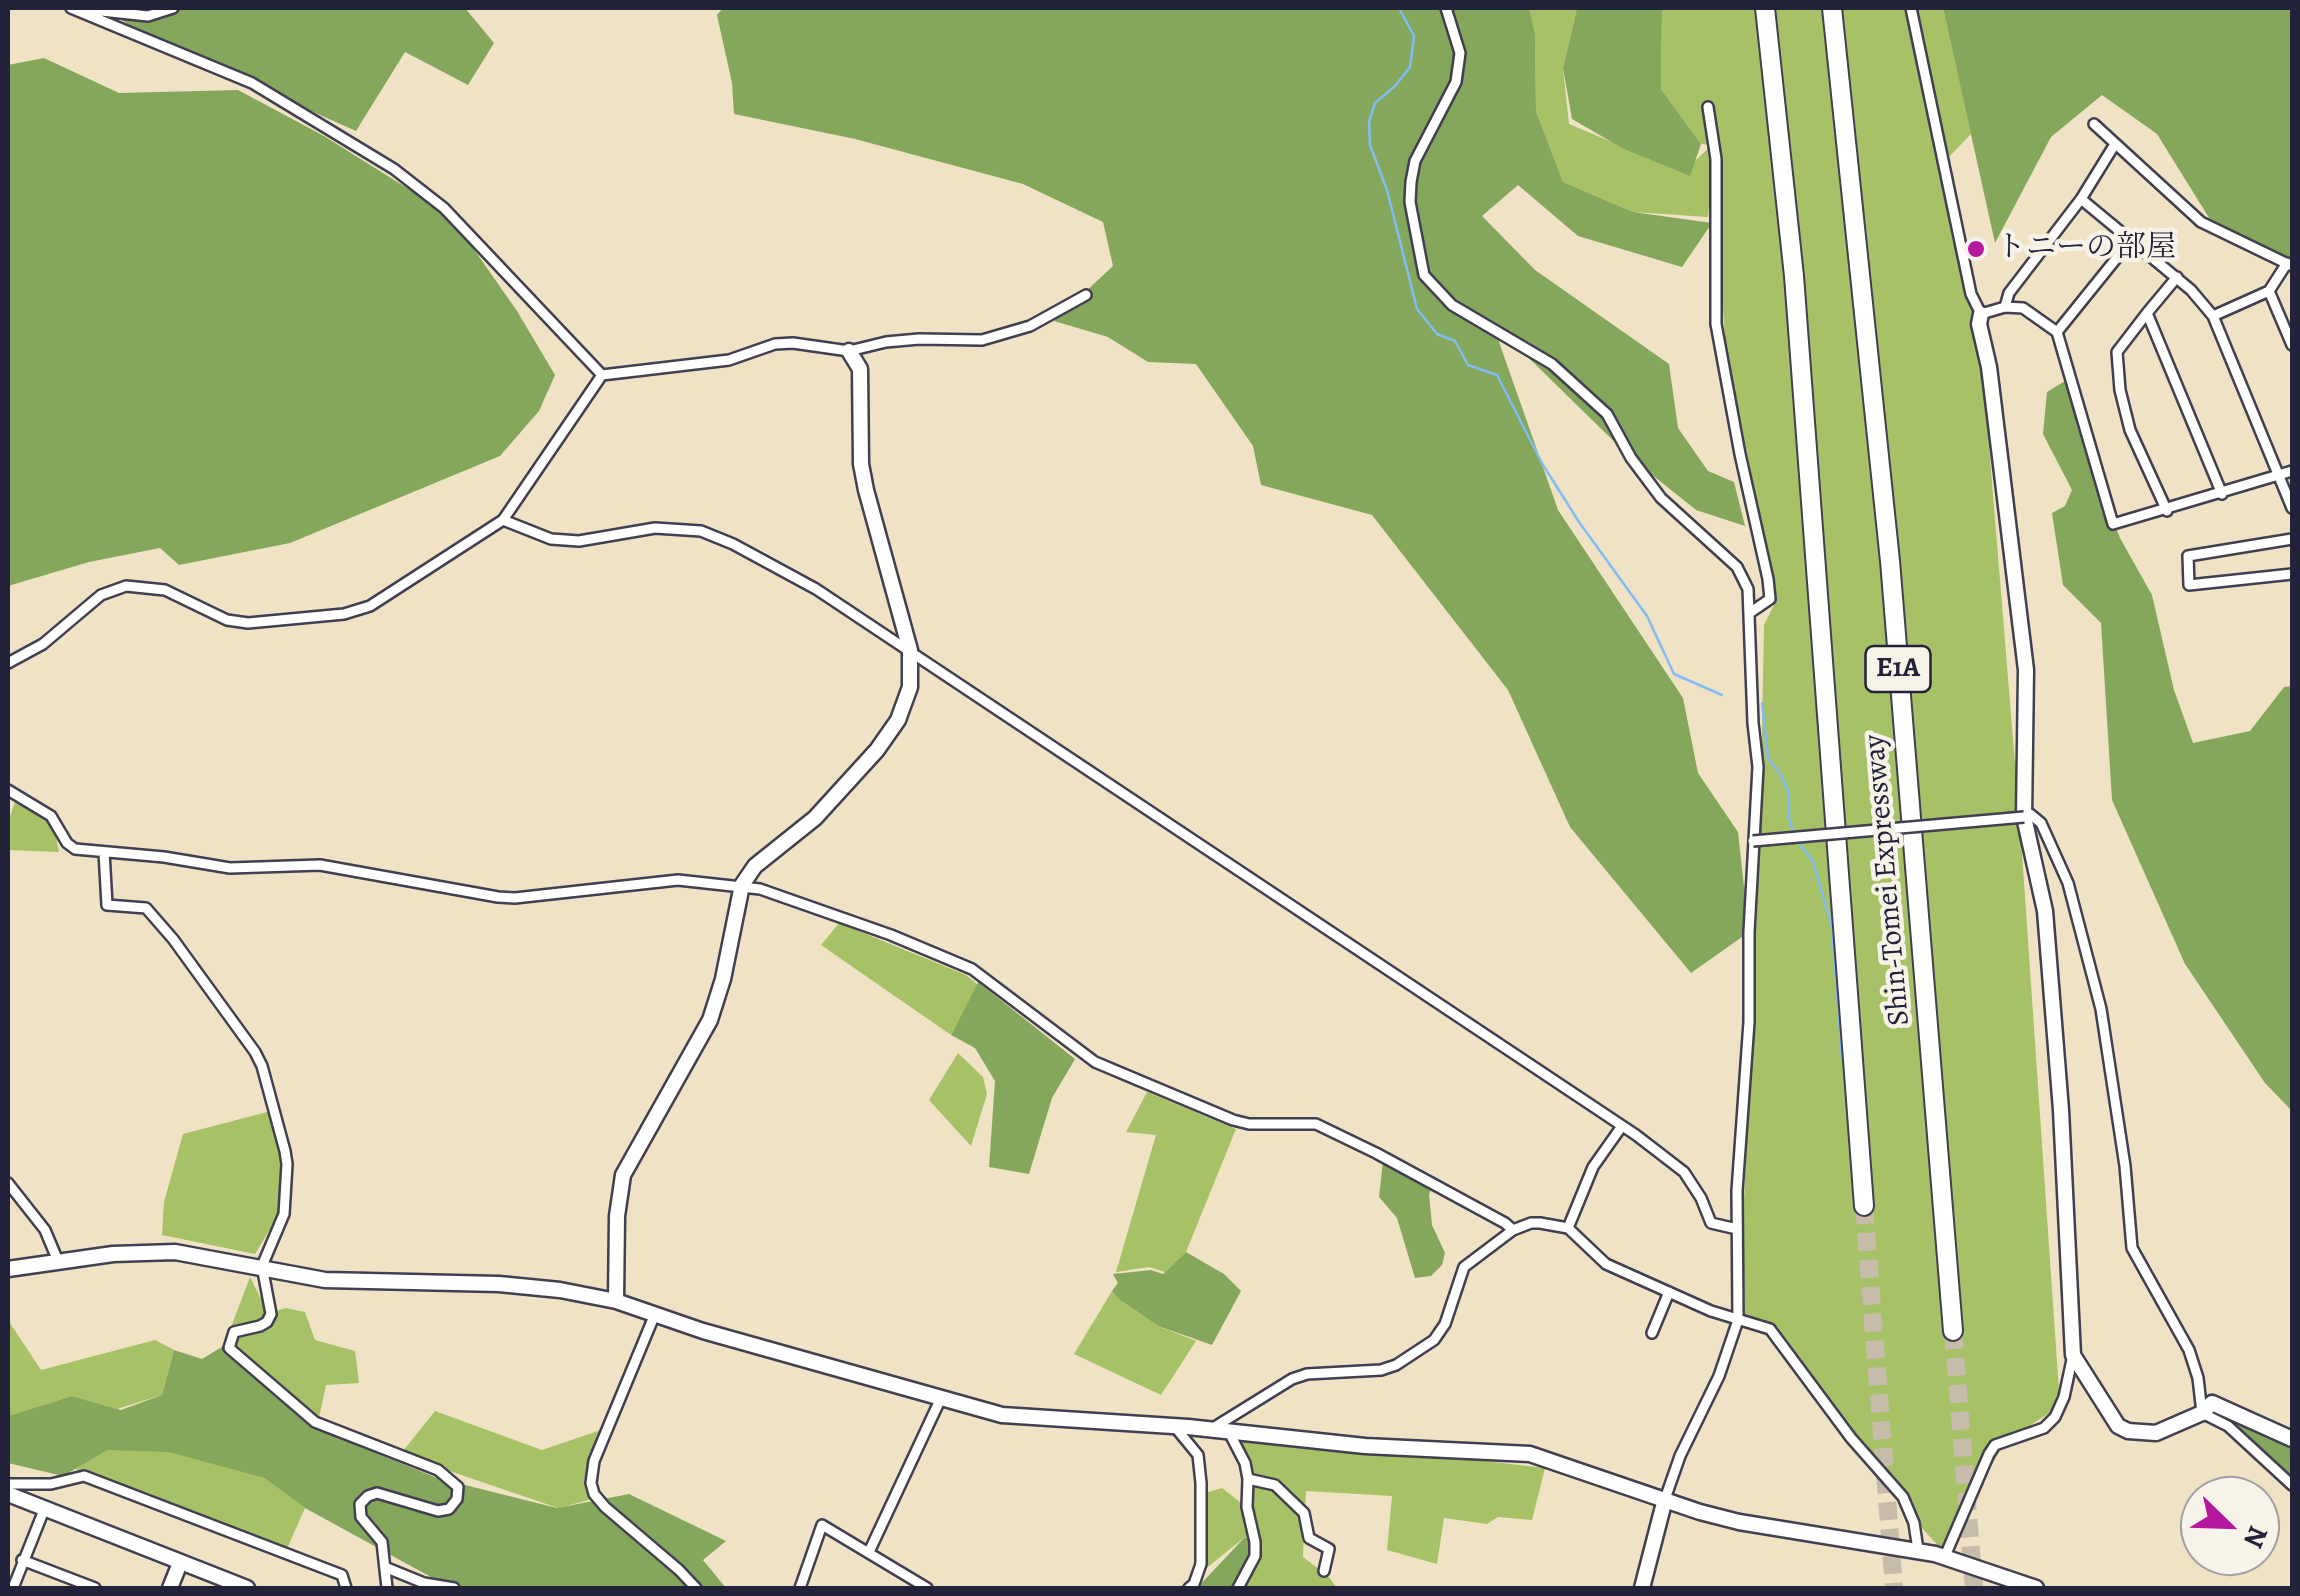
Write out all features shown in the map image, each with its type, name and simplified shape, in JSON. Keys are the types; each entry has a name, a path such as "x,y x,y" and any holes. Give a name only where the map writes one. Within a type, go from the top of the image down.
{"highway":[{"name":"Shin-Tomei Expressway","path":"1765,8 1794,276 1864,1206"},
{"name":"Shin-Tomei Expressway","path":"1832,8 1888,542 1953,1331"}],"street":[{"path":"74,8 148,16 173,8"},
{"path":"74,8 252,83 394,169 444,208 602,375"},
{"path":"1446,8 1460,53 1456,82 1415,160 1411,182 1410,202 1424,276 1452,305 1552,364 1607,414 1661,498 1738,566 1748,589 1751,612 1753,723 1758,767 1748,932 1750,1022 1737,1228 1738,1320 1719,1376 1680,1456 1642,1588"},
{"path":"1911,8 1990,367 2026,670 2024,818 2045,911 2062,1110 2073,1355 2064,1398 2055,1416 2044,1428 1995,1445 1988,1454 1945,1556"},
{"path":"1708,107 1716,159 1716,324 1770,599 1751,612"},
{"path":"2094,124 2201,222 2290,265 2269,291 2213,316"},
{"path":"2006,307 2009,292 2081,199 2115,144"},
{"path":"2081,199 2176,277 2213,316 2292,508"},
{"path":"2058,332 2132,239"},
{"path":"2167,510 2130,430 2120,390 2117,352 2176,277"},
{"path":"2269,291 2292,346"},
{"path":"8,663 43,644 101,596 126,586 165,590 227,620 248,623 344,614 370,606 504,520 602,375 728,360 793,342 849,351 918,339 982,340 1030,326 1086,295"},
{"path":"1981,314 2006,307 2024,308 2058,332 2113,524 2292,472"},
{"path":"2147,313 2222,494"},
{"path":"616,1302 617,1216 622,1175 710,1020 723,979 742,885 755,866 815,818 889,736 910,687 910,650 861,464 860,369 849,351"},
{"path":"504,520 551,539 579,541 655,528 700,531 816,588 1622,1126 1684,1172 1711,1223 1737,1228"},
{"path":"2292,539 2188,556 2189,585 2292,574"},
{"path":"8,790 51,816 67,843 104,852 230,868 320,865 515,898 678,880 742,885 892,935 972,970 1095,1062 1233,1120 1248,1124 1316,1124 1513,1230"},
{"path":"1754,841 2024,818 2030,814 2041,823 2068,883 2102,1009 2126,1166 2132,1248 2189,1350 2198,1378 2202,1413"},
{"path":"104,852 106,905 146,908 173,938 262,1066 287,1164 284,1214 262,1266 271,1314 260,1326 234,1332 229,1348 315,1422 438,1470 458,1488 449,1510 438,1511 377,1493 360,1504 361,1518 382,1542 386,1588"},
{"path":"1568,1228 1594,1167 1622,1126"},
{"path":"8,1184 45,1230 58,1262"},
{"path":"1210,1429 1292,1379 1307,1374 1381,1370 1396,1364 1434,1340 1445,1324 1464,1268 1513,1230 1532,1223 1568,1228 1606,1264 1738,1320 1770,1329 1850,1438 1904,1497 1914,1522 1918,1550"},
{"path":"8,1269 140,1251 211,1256 325,1280 513,1285 616,1302 979,1410 1032,1419 1175,1426 1365,1446 1519,1453 1553,1460 1739,1522 1918,1550 2036,1588"},
{"path":"1652,1333 1669,1292"},
{"path":"655,1314 594,1461 591,1483 594,1494 605,1506 696,1588"},
{"path":"2073,1355 2118,1426 2128,1431 2156,1433 2202,1413 2212,1403 2292,1439"},
{"path":"869,1552 941,1398"},
{"path":"2202,1413 2228,1426 2292,1484"},
{"path":"1175,1426 1198,1455 1201,1485 1200,1564 1189,1588"},
{"path":"1233,1432 1232,1438 1245,1463 1247,1506 1256,1542 1255,1556 1238,1588"},
{"path":"8,1484 51,1484 84,1476 342,1575 346,1588"},
{"path":"1248,1480 1275,1485 1304,1512 1309,1538 1329,1549 1324,1571"},
{"path":"8,1494 246,1588"},
{"path":"12,1588 44,1510"},
{"path":"800,1588 822,1525 927,1588"},
{"path":"22,1560 95,1588"},
{"path":"170,1588 180,1563"},
{"path":"387,1568 424,1583 454,1588"}],"green space":[{"path":"182,8 465,8 494,43 468,85 405,52 356,131 151,40 114,15 161,18"},
{"path":"723,8 1529,8 1535,34 1536,111 1563,182 1633,212 1712,223 1682,267 1578,236 1518,185 1482,216 1535,270 1669,364 1678,428 1708,471 1734,482 1745,526 1696,510 1631,458 1492,322 1558,510 1683,698 1698,773 1738,832 1749,932 1691,973 1570,827 1508,690 1372,515 1261,485 1253,446 1196,364 1148,362 1108,337 1054,321 1113,266 1103,222 1023,184 855,139 734,114 732,83 717,15"},
{"path":"1528,8 1577,8 1563,68 1569,124 1683,172 1712,145 1701,144 1661,89 1662,8 1943,8 1971,134 1943,163 1979,324 2020,824 2060,1406 2006,1441 1941,1549 1776,1338 1745,1322 1743,1223 1760,837 1764,625 1776,601 1725,341 1714,155 1708,217 1633,212 1563,182 1536,111 1535,34"},
{"path":"1577,8 1662,8 1661,89 1701,144 1690,176 1622,148 1572,119 1563,68"},
{"path":"1943,8 2292,8 2292,259 2211,221 2157,134 2102,95 2051,137 1995,243"},
{"path":"44,58 119,93 238,90 324,136 450,215 517,311 555,375 539,411 500,456 290,543 179,565 160,548 89,562 8,586 8,65"},
{"path":"2065,381 2087,454 2120,538 2152,595 2174,690 2193,743 2250,731 2284,687 2292,686 2292,1111 2265,1083 2185,964 2112,800 2101,623 2063,585 2052,513 2065,506 2072,490 2043,434 2047,392"},
{"path":"16,799 54,827 59,852 8,850 8,822"},
{"path":"839,923 966,975 977,984 951,1035 821,945"},
{"path":"978,982 1075,1059 1052,1098 1029,1174 989,1167 995,1081 975,1048 951,1035"},
{"path":"958,1053 983,1077 987,1094 971,1146 929,1100"},
{"path":"1147,1092 1236,1129 1186,1252 1165,1272 1149,1267 1116,1272 1156,1135 1126,1132"},
{"path":"271,1111 282,1164 279,1214 255,1254 162,1235 164,1202 183,1134"},
{"path":"1383,1161 1433,1185 1429,1194 1432,1225 1445,1253 1442,1265 1431,1276 1415,1278 1397,1218 1379,1197"},
{"path":"1186,1252 1224,1274 1241,1291 1212,1345 1158,1326 1112,1291 1118,1283 1113,1274 1151,1270 1163,1274"},
{"path":"250,1277 268,1313 286,1308 305,1312 315,1340 355,1351 359,1383 326,1385 319,1418 226,1347"},
{"path":"1112,1291 1158,1326 1196,1341 1161,1395 1074,1354"},
{"path":"8,1320 41,1370 155,1340 174,1350 162,1395 117,1409 72,1396 8,1416"},
{"path":"225,1345 315,1428 437,1478 557,1508 629,1494 726,1541 703,1560 726,1588 451,1588 305,1508 264,1478 169,1452 108,1450 63,1476 8,1463 8,1416 72,1396 121,1410 162,1395 174,1350 202,1359"},
{"path":"2219,1406 2292,1437 2292,1483 2208,1414"},
{"path":"435,1411 542,1450 601,1430 589,1467 589,1500 558,1508 435,1466 403,1451"},
{"path":"1233,1432 1545,1468 1532,1520 1498,1517 1487,1524 1444,1518 1437,1564 1387,1550 1392,1496 1306,1491 1303,1557 1337,1588 1246,1588 1257,1564 1254,1537 1245,1537 1204,1570 1205,1493 1222,1488 1245,1506 1246,1484"},
{"path":"159,1448 264,1478 305,1508 286,1551 75,1469 108,1450"},
{"path":"1245,1537 1255,1542 1238,1588 1197,1588"}],"waterway":[{"path":"1399,8 1414,36 1410,67 1375,103 1369,122 1370,145 1387,190 1417,309 1437,334 1455,341 1468,365 1497,375 1543,465 1647,616 1674,674 1722,695"},
{"path":"1762,703 1768,758 1789,794 1793,832"},
{"path":"1796,839 1813,862 1832,927 1842,1059"}],"tunnel":[{"path":"1864,1206 1894,1588"},
{"path":"1953,1331 1974,1588"}],"place":[{"name":"トニーの部屋","path":"1976,249"}]}
